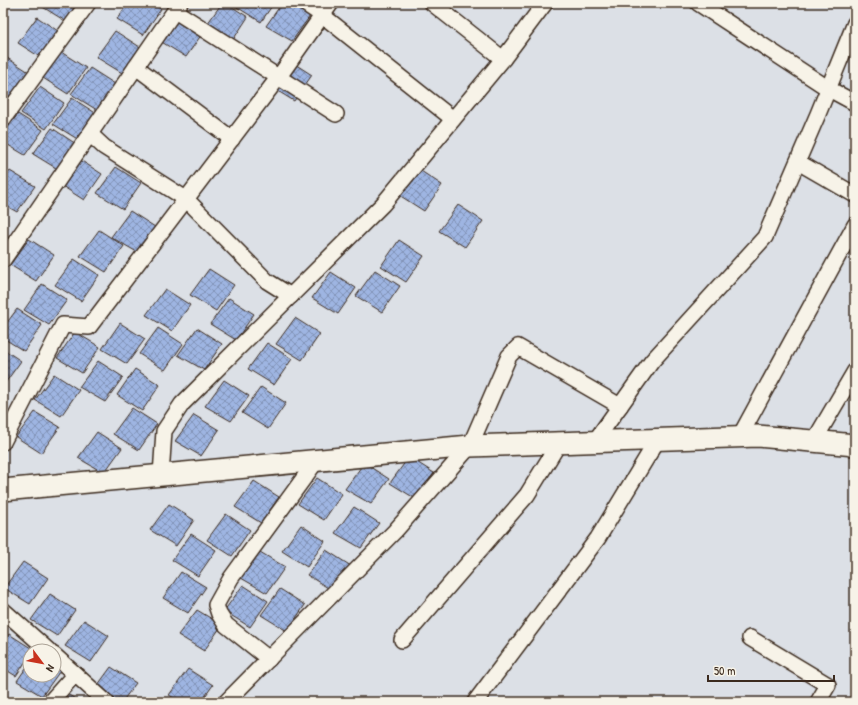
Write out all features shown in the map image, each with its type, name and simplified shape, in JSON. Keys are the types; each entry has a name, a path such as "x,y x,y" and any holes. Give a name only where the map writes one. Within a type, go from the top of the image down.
{"street":[{"path":"3,119 88,3"},
{"path":"304,3 322,15 453,119"},
{"path":"3,442 63,325 89,327 278,78 331,3"},
{"path":"432,3 503,59"},
{"path":"161,475 164,431 182,404 383,204 503,59 545,3"},
{"path":"698,3 829,89 855,103"},
{"path":"3,260 177,7 278,78 336,114"},
{"path":"595,441 652,361 765,237 829,89 855,23"},
{"path":"136,67 232,139"},
{"path":"90,134 104,147 186,199 267,281 291,296"},
{"path":"798,162 855,195"},
{"path":"740,436 855,225"},
{"path":"226,702 395,530 470,446 509,356 518,346 620,406"},
{"path":"814,442 855,371"},
{"path":"3,490 470,446 740,436 758,436 855,446"},
{"path":"475,702 598,538 658,439"},
{"path":"402,640 527,495 559,443"},
{"path":"269,659 226,625 219,614 216,605 231,578 316,460"},
{"path":"3,610 40,643"},
{"path":"750,638 828,685 818,702"},
{"path":"62,662 106,702"},
{"path":"50,702 75,674"}],"building":[{"path":"44,3 81,3 67,22 41,6"},
{"path":"128,3 151,3 161,9 143,35 117,19"},
{"path":"222,3 226,3 248,17 231,43 205,27"},
{"path":"238,3 274,3 261,22 235,6"},
{"path":"282,3 290,3 310,16 292,41 266,26"},
{"path":"179,15 204,31 186,57 160,41"},
{"path":"37,17 61,33 43,59 18,43"},
{"path":"115,31 140,47 122,73 96,57"},
{"path":"61,52 86,68 68,94 43,78"},
{"path":"4,56 29,72 11,98 3,93"},
{"path":"287,59 312,75 294,101 268,85"},
{"path":"90,68 115,84 97,110 71,94"},
{"path":"40,87 64,103 46,129 21,113"},
{"path":"72,98 97,114 79,140 53,124"},
{"path":"18,114 43,130 25,155 3,142 3,134"},
{"path":"52,128 76,144 59,170 33,154"},
{"path":"77,158 102,174 84,200 59,184"},
{"path":"116,167 141,183 123,209 97,193"},
{"path":"418,169 442,185 424,211 399,195"},
{"path":"10,171 35,186 17,212 3,204 3,180"},
{"path":"458,205 483,221 465,247 439,231"},
{"path":"130,211 155,227 137,252 111,237"},
{"path":"99,230 124,246 106,272 80,256"},
{"path":"29,239 54,255 36,281 10,265"},
{"path":"399,240 424,256 406,282 381,266"},
{"path":"74,259 99,275 81,301 55,285"},
{"path":"209,269 234,285 216,311 190,295"},
{"path":"375,270 400,286 382,312 356,296"},
{"path":"331,272 356,288 338,314 312,298"},
{"path":"42,284 67,300 49,325 24,310"},
{"path":"165,289 190,305 172,331 146,315"},
{"path":"229,298 254,314 236,340 210,324"},
{"path":"17,309 42,325 24,351 3,338 3,328"},
{"path":"295,318 320,334 302,360 276,344"},
{"path":"120,323 145,339 127,364 102,349"},
{"path":"158,328 183,344 165,370 139,354"},
{"path":"197,328 222,344 204,370 178,355"},
{"path":"75,332 100,347 82,373 57,358"},
{"path":"267,343 292,359 274,385 248,369"},
{"path":"3,349 21,361 3,386"},
{"path":"98,361 123,377 105,402 79,387"},
{"path":"135,369 160,385 142,411 117,395"},
{"path":"54,374 79,390 61,416 35,400"},
{"path":"224,380 249,396 231,421 205,406"},
{"path":"261,387 286,403 268,429 242,413"},
{"path":"132,408 157,424 139,450 113,434"},
{"path":"35,412 60,427 41,453 16,437"},
{"path":"194,415 219,430 201,456 175,441"},
{"path":"97,432 122,448 104,473 78,458"},
{"path":"409,457 434,473 416,499 390,483"},
{"path":"364,463 389,479 371,504 345,489"},
{"path":"317,478 342,494 324,520 298,504"},
{"path":"254,481 279,497 261,523 235,507"},
{"path":"169,504 194,520 176,546 150,530"},
{"path":"354,507 379,523 361,548 335,533"},
{"path":"226,514 250,530 232,556 207,540"},
{"path":"301,525 325,541 307,567 282,551"},
{"path":"191,534 216,550 198,576 172,560"},
{"path":"326,550 351,566 333,591 307,575"},
{"path":"260,552 285,567 267,593 241,578"},
{"path":"23,562 48,578 30,604 4,588"},
{"path":"181,572 206,587 188,613 163,598"},
{"path":"243,585 268,601 250,627 224,611"},
{"path":"280,589 305,605 287,631 261,615"},
{"path":"50,594 75,610 57,636 31,620"},
{"path":"197,610 222,625 204,651 178,635"},
{"path":"84,620 109,636 91,662 65,646"},
{"path":"9,634 23,643 22,667 16,676 3,668 3,642"},
{"path":"111,667 136,683 122,702 107,702 92,693"},
{"path":"188,669 213,685 201,702 181,702 169,695"},
{"path":"22,674 22,683 51,683 42,696 17,681"},
{"path":"69,695 80,702 63,702"}]}
